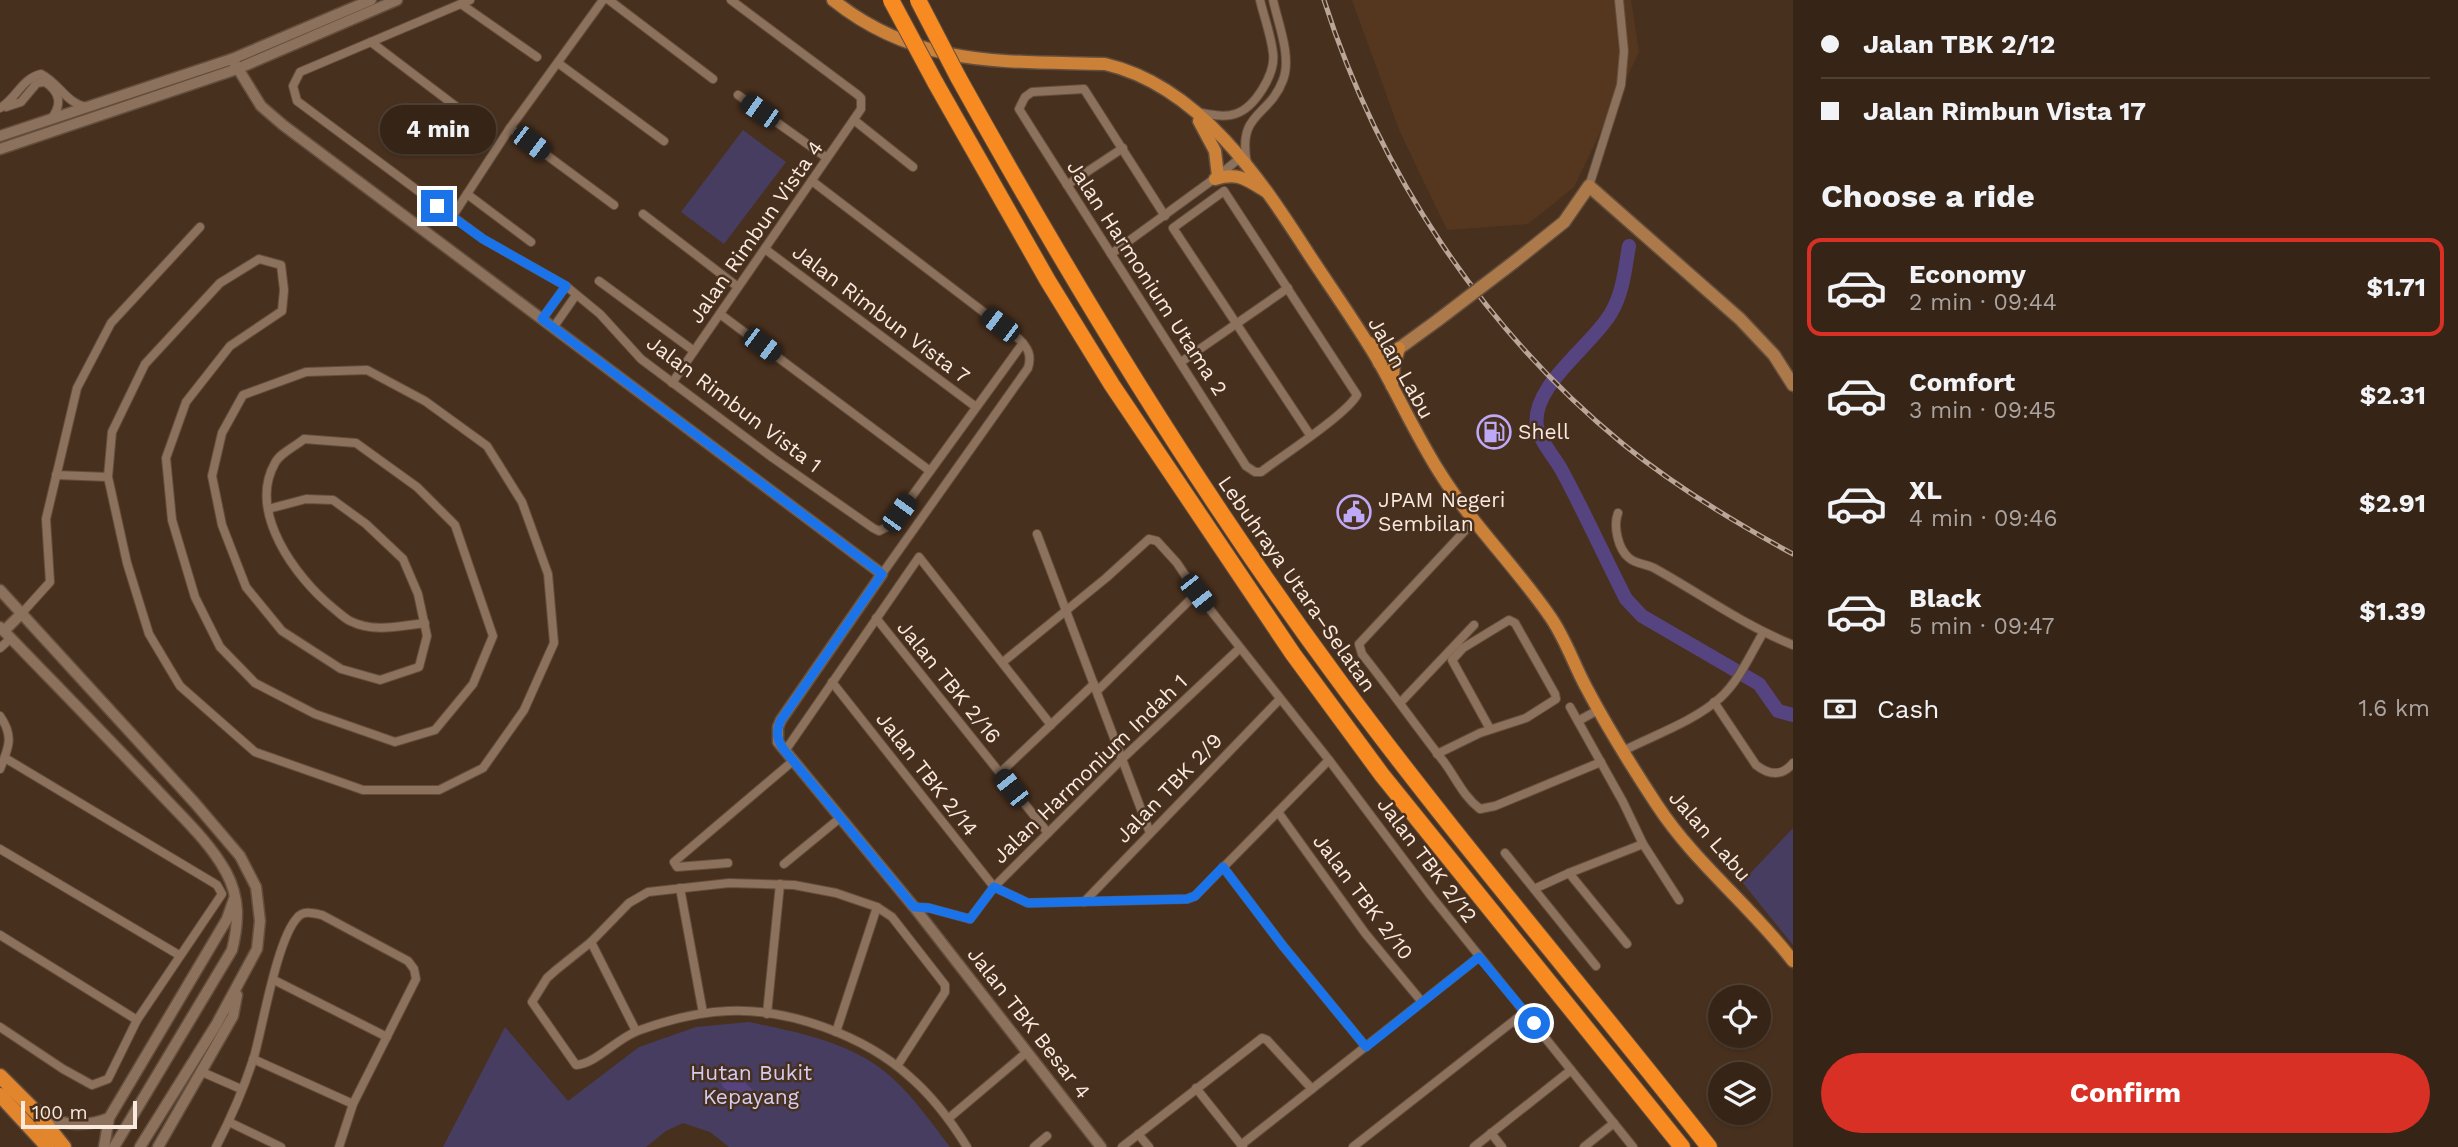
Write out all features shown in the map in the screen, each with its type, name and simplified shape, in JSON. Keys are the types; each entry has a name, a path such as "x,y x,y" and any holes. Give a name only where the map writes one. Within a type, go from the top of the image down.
{"highway":[{"name":"Lebuhraya Utara–Selatan","path":"891,0 1048,281 1112,385 1293,654 1382,775 1682,1147"},
{"name":"Lebuhraya Utara–Selatan","path":"918,0 1024,196 1191,470 1265,578 1434,807 1709,1147"},
{"path":"0,1076 36,1112 64,1147"},
{"path":"0,1095 48,1147"}],"main road":[{"name":"Jalan Labu","path":"834,0 883,33 956,57 984,61 1105,64 1124,68 1147,79 1194,112 1244,161 1271,195 1366,342 1448,487 1550,616 1598,710 1659,809 1698,858 1758,918 1793,961"},
{"path":"1194,112 1215,151 1217,178 1230,174 1238,176 1271,195"},
{"path":"1379,363 1563,222 1589,186 1740,319 1774,355 1793,385"},
{"path":"1366,342 1396,351"},
{"path":"1392,388 1396,351"}],"street":[{"path":"0,136 104,101 235,64 371,0"},
{"path":"0,149 108,113 397,0"},
{"path":"470,0 371,42 487,130"},
{"path":"452,217 510,128 603,0"},
{"path":"609,0 713,79"},
{"name":"Jalan Rimbun Vista 4","path":"672,383 861,109 861,98 731,0"},
{"path":"1194,112 1234,115 1250,104 1268,78 1273,67 1273,54 1260,0"},
{"path":"1111,254 1244,161 1249,123 1277,93 1284,78 1286,59 1273,0"},
{"path":"1589,186 1621,85 1624,51 1619,0"},
{"path":"461,4 537,57"},
{"name":"Jalan Rimbun Vista 1","path":"371,42 300,72 293,86 297,101 483,239 566,286 600,314 641,359 773,458 879,531 891,525 930,471"},
{"path":"558,63 664,141"},
{"path":"235,64 261,106 283,125 882,574"},
{"path":"0,108 8,103 26,80 41,74 56,83 71,102 86,107"},
{"path":"0,108 21,102 37,83 45,82 59,96 58,109 51,119"},
{"name":"Jalan Harmonium Utama 2","path":"1123,148 1090,94 1084,89 1031,92 1019,109 1246,466 1255,472 1261,472 1310,435"},
{"path":"738,95 827,159"},
{"path":"104,101 108,113"},
{"path":"854,120 913,167"},
{"path":"510,128 614,205"},
{"path":"1067,185 1123,148 1165,216"},
{"path":"812,181 1023,343 1031,359 1028,368 781,720 778,742 785,751 919,557 1051,724"},
{"path":"1224,191 1355,391 1357,395 1352,404 1310,435 1238,324 1173,228 1224,191"},
{"path":"467,194 531,242"},
{"path":"643,214 738,287"},
{"path":"0,648 4,633 50,582 46,519 77,388 111,323 200,227"},
{"name":"Jalan Rimbun Vista 7","path":"765,249 976,407"},
{"path":"268,509 306,499 333,500 366,524 403,559 418,594 425,623 427,636 419,667 380,680 341,669 282,631 246,587 222,525 212,476 222,433 243,395 306,372 367,370 425,401 487,446 522,502 548,574 554,643 524,710 483,768 439,790 363,790 256,752 180,686 149,634 127,562 108,477 112,432 145,364 220,283 259,259 281,265 284,290 282,311 230,346 186,402 166,458 172,520 195,597 220,647 255,683 315,714 395,742 435,730 473,684 493,636 455,525 417,487 356,443 304,439 275,461 267,484 268,509 280,547 313,592 349,621 377,629 425,623"},
{"path":"598,281 694,351"},
{"path":"542,319 566,286"},
{"path":"1181,362 1288,288"},
{"path":"553,328 576,295"},
{"path":"720,314 930,471 1023,343"},
{"path":"56,475 108,477"},
{"path":"1618,513 1615,527 1623,551 1629,559 1653,567 1763,633 1793,645"},
{"path":"1474,521 1359,645 1362,654 1401,702 1468,801 1480,809 1495,806 1601,762"},
{"path":"1037,534 1150,833"},
{"name":"Jalan TBK 2/12","path":"1066,610 1149,539 1159,543 1329,760 1429,894 1633,1147"},
{"path":"0,590 194,802 240,856 256,887 260,921 257,949 197,1055 140,1147"},
{"path":"1000,773 1197,593"},
{"path":"1003,662 1066,610"},
{"name":"Jalan TBK 2/16","path":"876,618 1048,833"},
{"path":"1437,754 1490,729 1526,718 1556,699 1549,682 1512,621 1506,620 1454,656 1453,662 1490,729"},
{"path":"1401,702 1475,625"},
{"path":"4,633 75,702 207,844 226,872 235,895 239,925 232,950 114,1147"},
{"path":"1623,751 1714,702 1732,684 1763,633"},
{"name":"Jalan Harmonium Indah 1","path":"914,907 929,908 970,919 994,887 1123,758 1240,648"},
{"name":"Jalan TBK 2/14","path":"832,682 994,887"},
{"name":"Jalan TBK 2/9","path":"1084,902 1280,699"},
{"path":"1714,702 1756,765 1773,774 1793,763"},
{"path":"1570,707 1623,802 1643,844 1679,900"},
{"path":"1577,721 1598,710"},
{"path":"0,716 9,728 9,744 0,769"},
{"name":"Jalan TBK Besar 4","path":"785,751 914,907 1101,1147"},
{"path":"0,1027 92,1085 108,1079 137,1020 222,894 218,885 5,758"},
{"path":"994,887 1028,903 1187,899 1195,896 1329,760"},
{"path":"728,863 677,867 674,862 793,761"},
{"name":"Jalan TBK 2/10","path":"1278,812 1368,936 1422,1002"},
{"path":"784,864 840,818"},
{"path":"1534,889 1643,844"},
{"path":"0,849 179,955"},
{"path":"1505,853 1595,966"},
{"path":"1223,867 1281,944 1366,1047"},
{"path":"1569,873 1627,944"},
{"path":"897,1066 945,992 945,985 892,917 877,907 836,893 780,884 729,883 648,892 629,903 590,942 547,978 532,1002 576,1065 586,1065 605,1049 636,1031 703,1013 738,1011 801,1020 836,1032 897,1066 923,1089 949,1118 967,1147"},
{"path":"767,1014 780,884"},
{"path":"680,888 703,1013"},
{"path":"104,1147 109,1118 227,919 235,895"},
{"path":"836,1032 877,907"},
{"path":"216,1147 229,1122 253,1059 285,940 296,918 313,912 408,961 414,969 416,979 353,1104 339,1147"},
{"path":"0,936 137,1020"},
{"path":"590,942 636,1031"},
{"path":"1196,1088 1242,1146 1479,957"},
{"path":"274,980 387,1037"},
{"path":"158,1147 233,1016 240,981"},
{"path":"1353,1147 1525,1012"},
{"path":"1122,1147 1262,1038 1267,1040 1312,1090"},
{"path":"949,1118 1027,1052"},
{"path":"253,1059 353,1104"},
{"path":"1474,1147 1571,1070"},
{"path":"202,1072 241,1090"},
{"path":"36,1112 56,1122 73,1125 93,1124 109,1118"},
{"path":"229,1122 281,1147"},
{"path":"1584,1147 1614,1123"},
{"path":"1491,1133 1502,1147"},
{"path":"1138,1134 1149,1147"},
{"path":"1034,1147 1047,1136"}],"shaded area":[{"path":"1352,0 1631,0 1639,52 1574,187 1528,224 1447,230 1400,132"},
{"path":"735,1073 760,1097 759,1103 752,1105 740,1100 723,1087 721,1081 727,1074"}],"green space":[{"path":"743,130 786,162 724,244 681,212"},
{"path":"1793,828 1793,945 1742,882"},
{"name":"Hutan Bukit Kepayang","path":"749,1022 829,1042 873,1063 905,1091 950,1147 729,1147 710,1132 683,1123 666,1131 646,1147 443,1147 505,1027 568,1101 639,1047 696,1027"}],"waterway":[{"path":"1629,246 1623,281 1611,313 1552,382 1537,412 1537,427 1626,599 1642,616 1759,684 1778,711 1793,715"}],"railway":[{"path":"1324,0 1347,64 1374,126 1406,186 1481,299 1572,399 1623,444 1706,503 1793,554"}],"place":[{"name":"Shell","path":"1494,432"},
{"name":"JPAM Negeri Sembilan","path":"1354,512"}],"route":[{"path":"437,206 483,239 566,286 542,319 882,574 781,720 778,742 914,907 929,908 970,919 994,887 1028,903 1187,899 1195,896 1223,867 1283,946 1366,1047 1479,957 1534,1023"}]}
